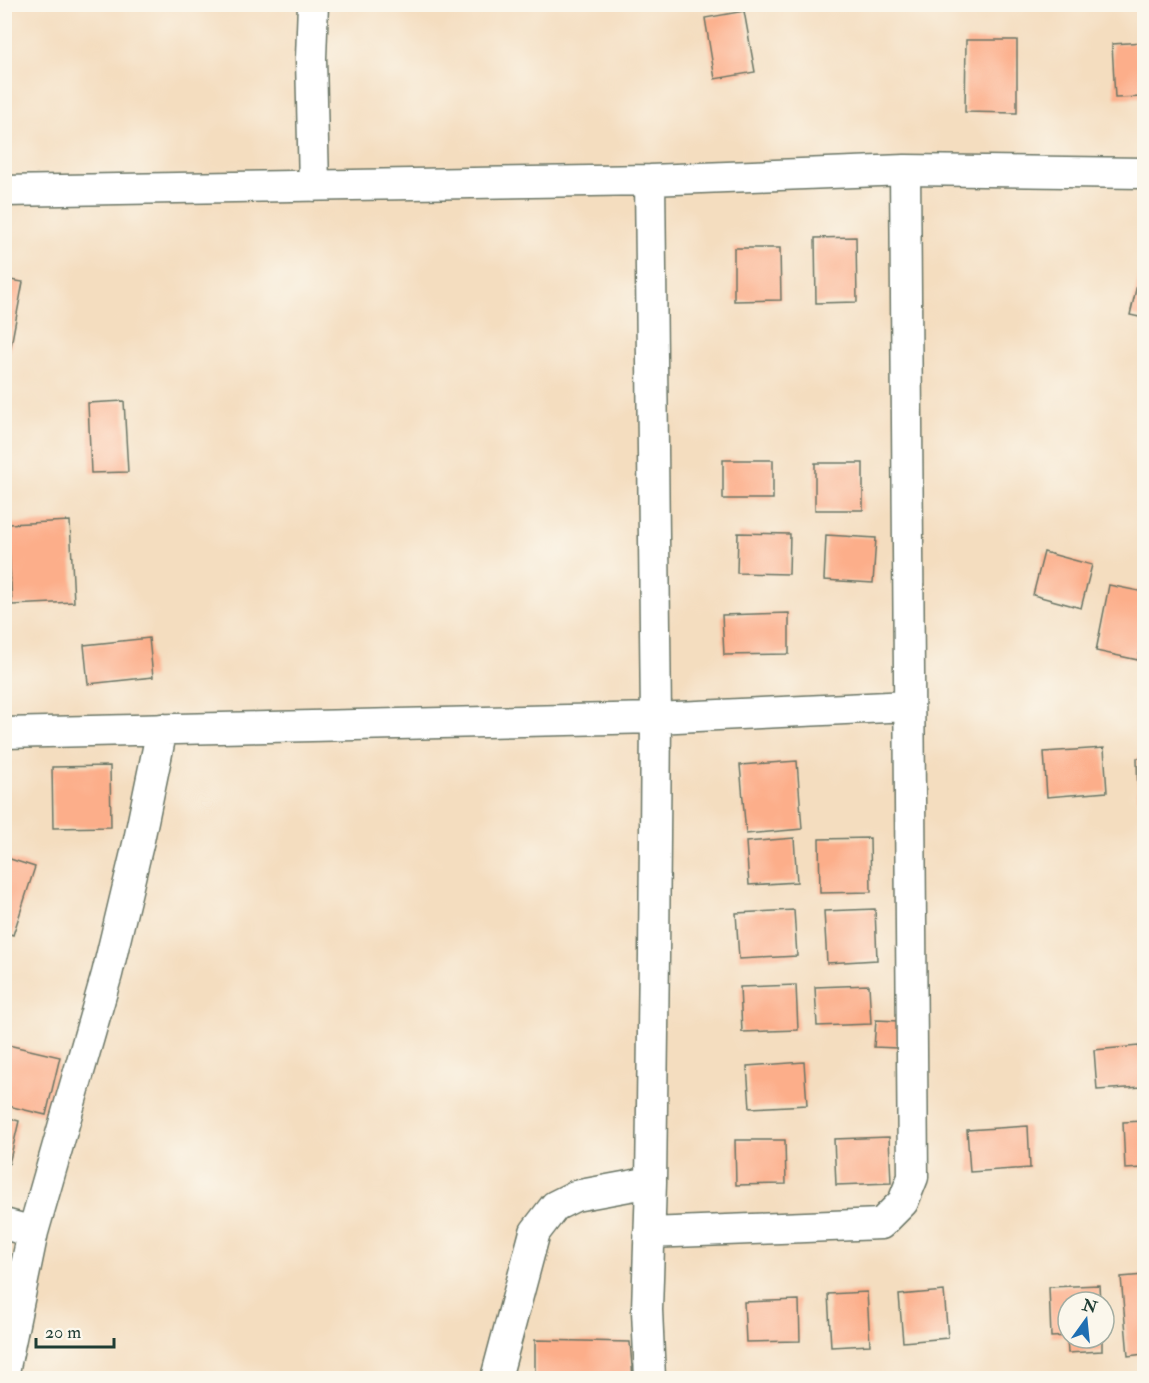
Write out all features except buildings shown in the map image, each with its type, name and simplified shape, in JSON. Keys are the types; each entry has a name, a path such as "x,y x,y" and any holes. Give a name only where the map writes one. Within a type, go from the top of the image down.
{"street":[{"path":"313,4 311,58 314,186"},
{"path":"4,191 650,180 904,170 1144,172"},
{"path":"649,1233 881,1224 903,1202 913,1177 904,170"},
{"path":"650,180 656,718 651,1182 647,1310 650,1378"},
{"path":"4,732 656,718 909,706"},
{"path":"4,1372 33,1232 107,974 139,840 162,729"},
{"path":"496,1378 535,1232 555,1206 575,1196 651,1182"},
{"path":"4,1224 33,1232"}]}
